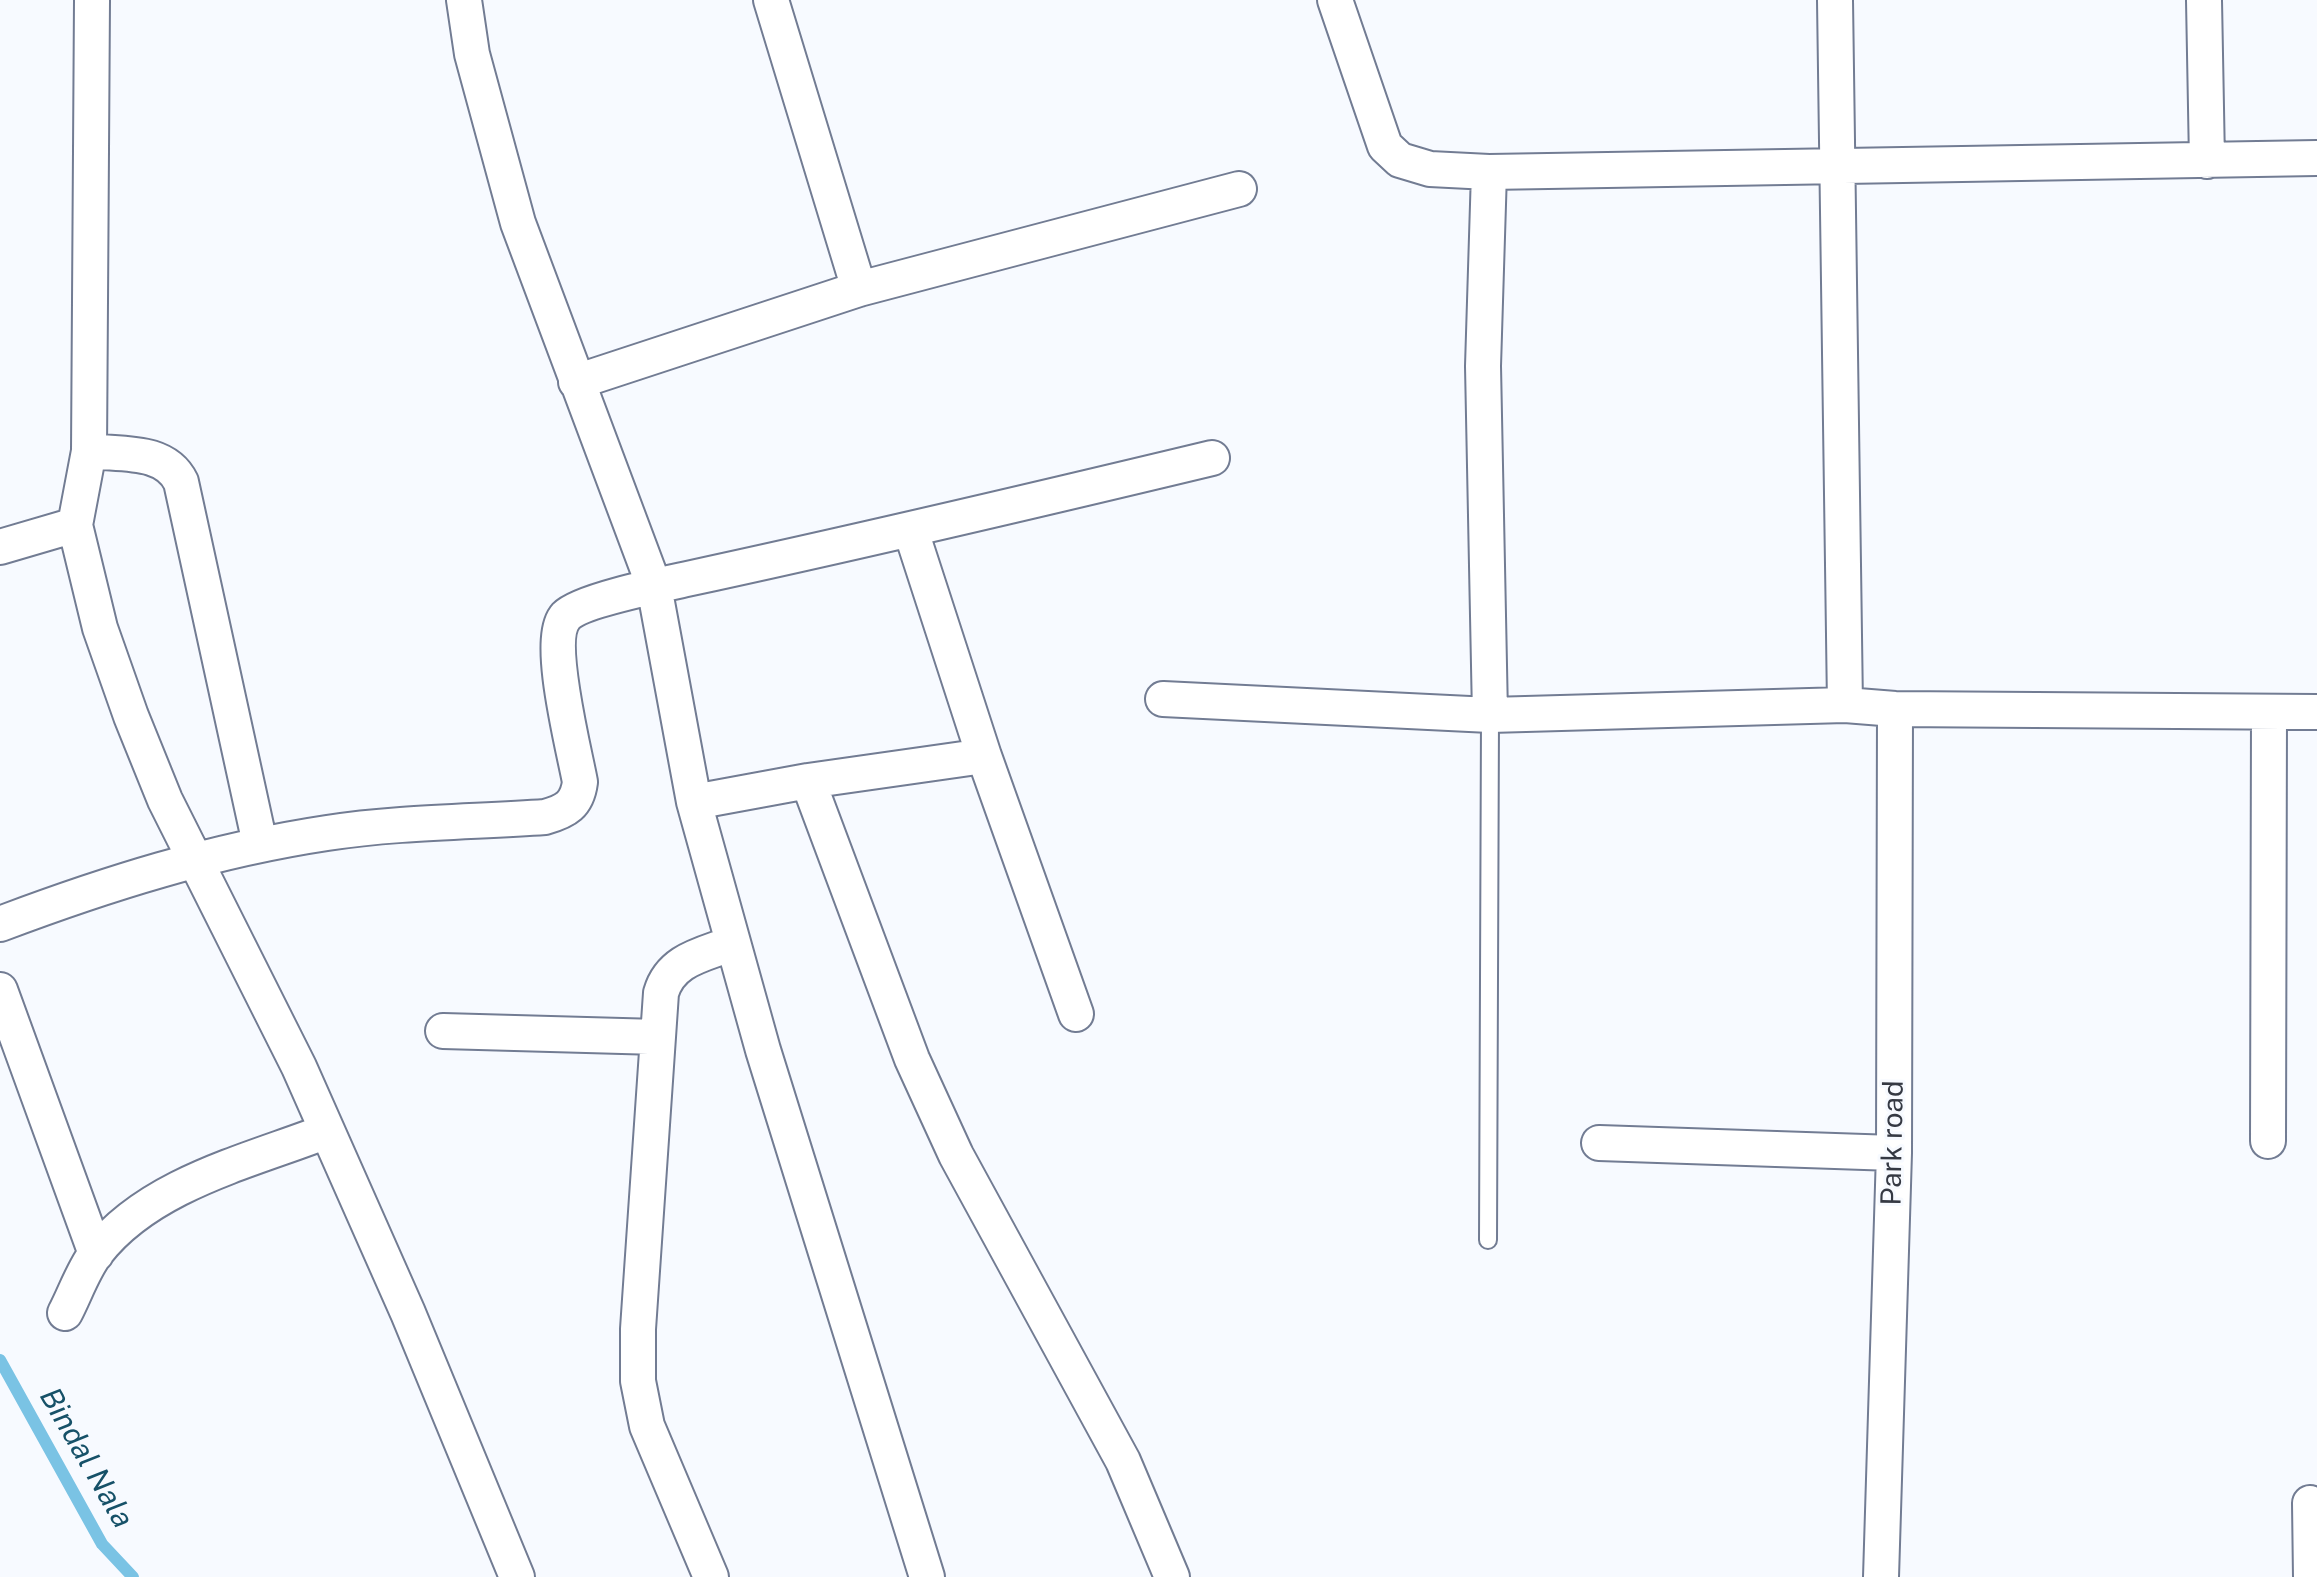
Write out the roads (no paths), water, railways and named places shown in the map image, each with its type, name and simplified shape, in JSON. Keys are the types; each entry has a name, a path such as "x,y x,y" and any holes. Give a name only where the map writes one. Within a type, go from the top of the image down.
{"street":[{"path":"92,0 89,451 75,525 100,628 131,716 194,860 327,1131 408,1313 517,1577"},
{"path":"464,0 472,54 518,223 576,382 620,488 654,586 694,802 733,943 927,1577"},
{"path":"771,0 859,289"},
{"path":"1335,0 1385,146 1400,160 1430,169 1489,172 1837,169 2317,158"},
{"path":"1835,0 1845,705"},
{"path":"2204,0 2207,161"},
{"path":"1489,172 1483,366 1490,715"},
{"path":"576,382 859,289 1239,189"},
{"path":"89,451 163,461 174,468 181,482 260,844"},
{"path":"0,924 68,898 194,860 260,844 331,832 545,817 565,811 578,798 580,782 557,648 564,617 575,609 654,586 911,531 1212,458"},
{"path":"0,547 75,525"},
{"path":"911,531 984,756 1076,1014"},
{"path":"1163,699 1490,715 1845,705 1895,709 2317,712"},
{"name":"Park road","path":"1881,1577 1894,1153 1895,709"},
{"path":"2268,1141 2269,712"},
{"path":"694,802 808,781 984,756"},
{"path":"808,781 918,1073 956,1155 1123,1461 1172,1577"},
{"path":"711,1577 647,1426 638,1381 638,1329 658,1037 665,978 678,964 733,943"},
{"path":"0,990 96,1254"},
{"path":"443,1031 658,1037"},
{"path":"65,1313 96,1254 145,1207 187,1186 327,1131"},
{"path":"1599,1143 1894,1153"},
{"path":"2310,1503 2311,1577"}],"lane":[{"path":"1488,1240 1490,715"}],"waterway":[{"name":"Bindal Nala","path":"0,1360 102,1544 133,1577"}]}
